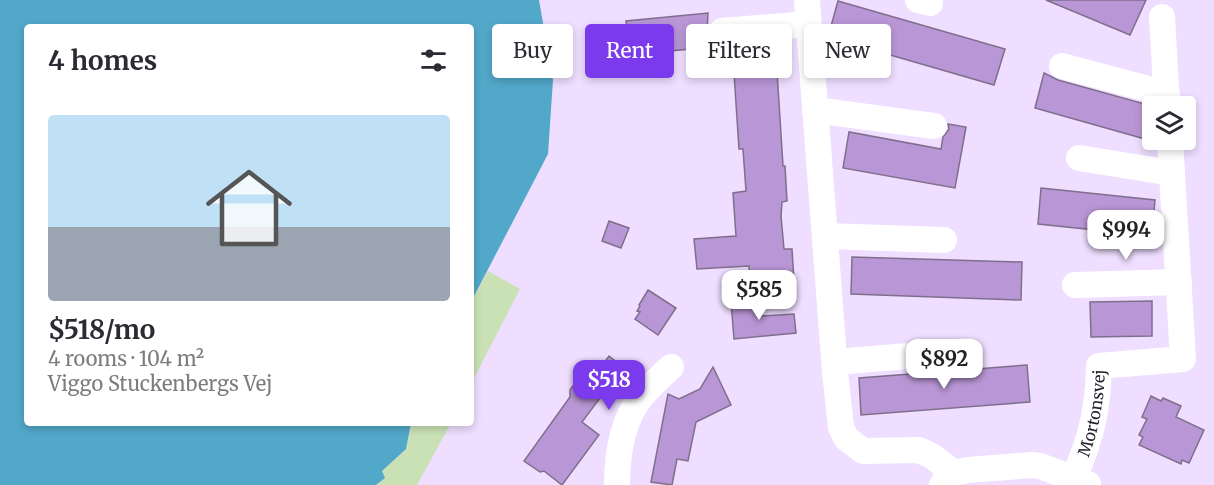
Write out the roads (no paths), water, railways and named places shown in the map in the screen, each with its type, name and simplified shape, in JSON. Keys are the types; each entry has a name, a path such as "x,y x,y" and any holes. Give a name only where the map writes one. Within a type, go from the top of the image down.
{"street":[{"path":"756,24 808,12 835,362 842,427 846,438 863,451 919,450 932,456 948,479 1022,465 1040,466 1082,482"},
{"path":"1162,17 1167,96"},
{"path":"1062,66 1155,96"},
{"path":"815,110 934,126"},
{"name":"Mortonsvej","path":"1082,482 1098,396 1099,366 1183,359 1171,150"},
{"path":"1079,158 1172,173"},
{"path":"825,236 944,240"},
{"path":"1074,285 1179,282"},
{"path":"835,362 969,351"},
{"path":"617,485 617,462 624,429 640,398 671,367"}],"water":[{"path":"0,0 539,0 543,24 492,24 492,78 553,78 548,154 474,296 474,24 24,24 24,426 410,426 406,449 382,471 385,478 376,485 0,485"}]}
